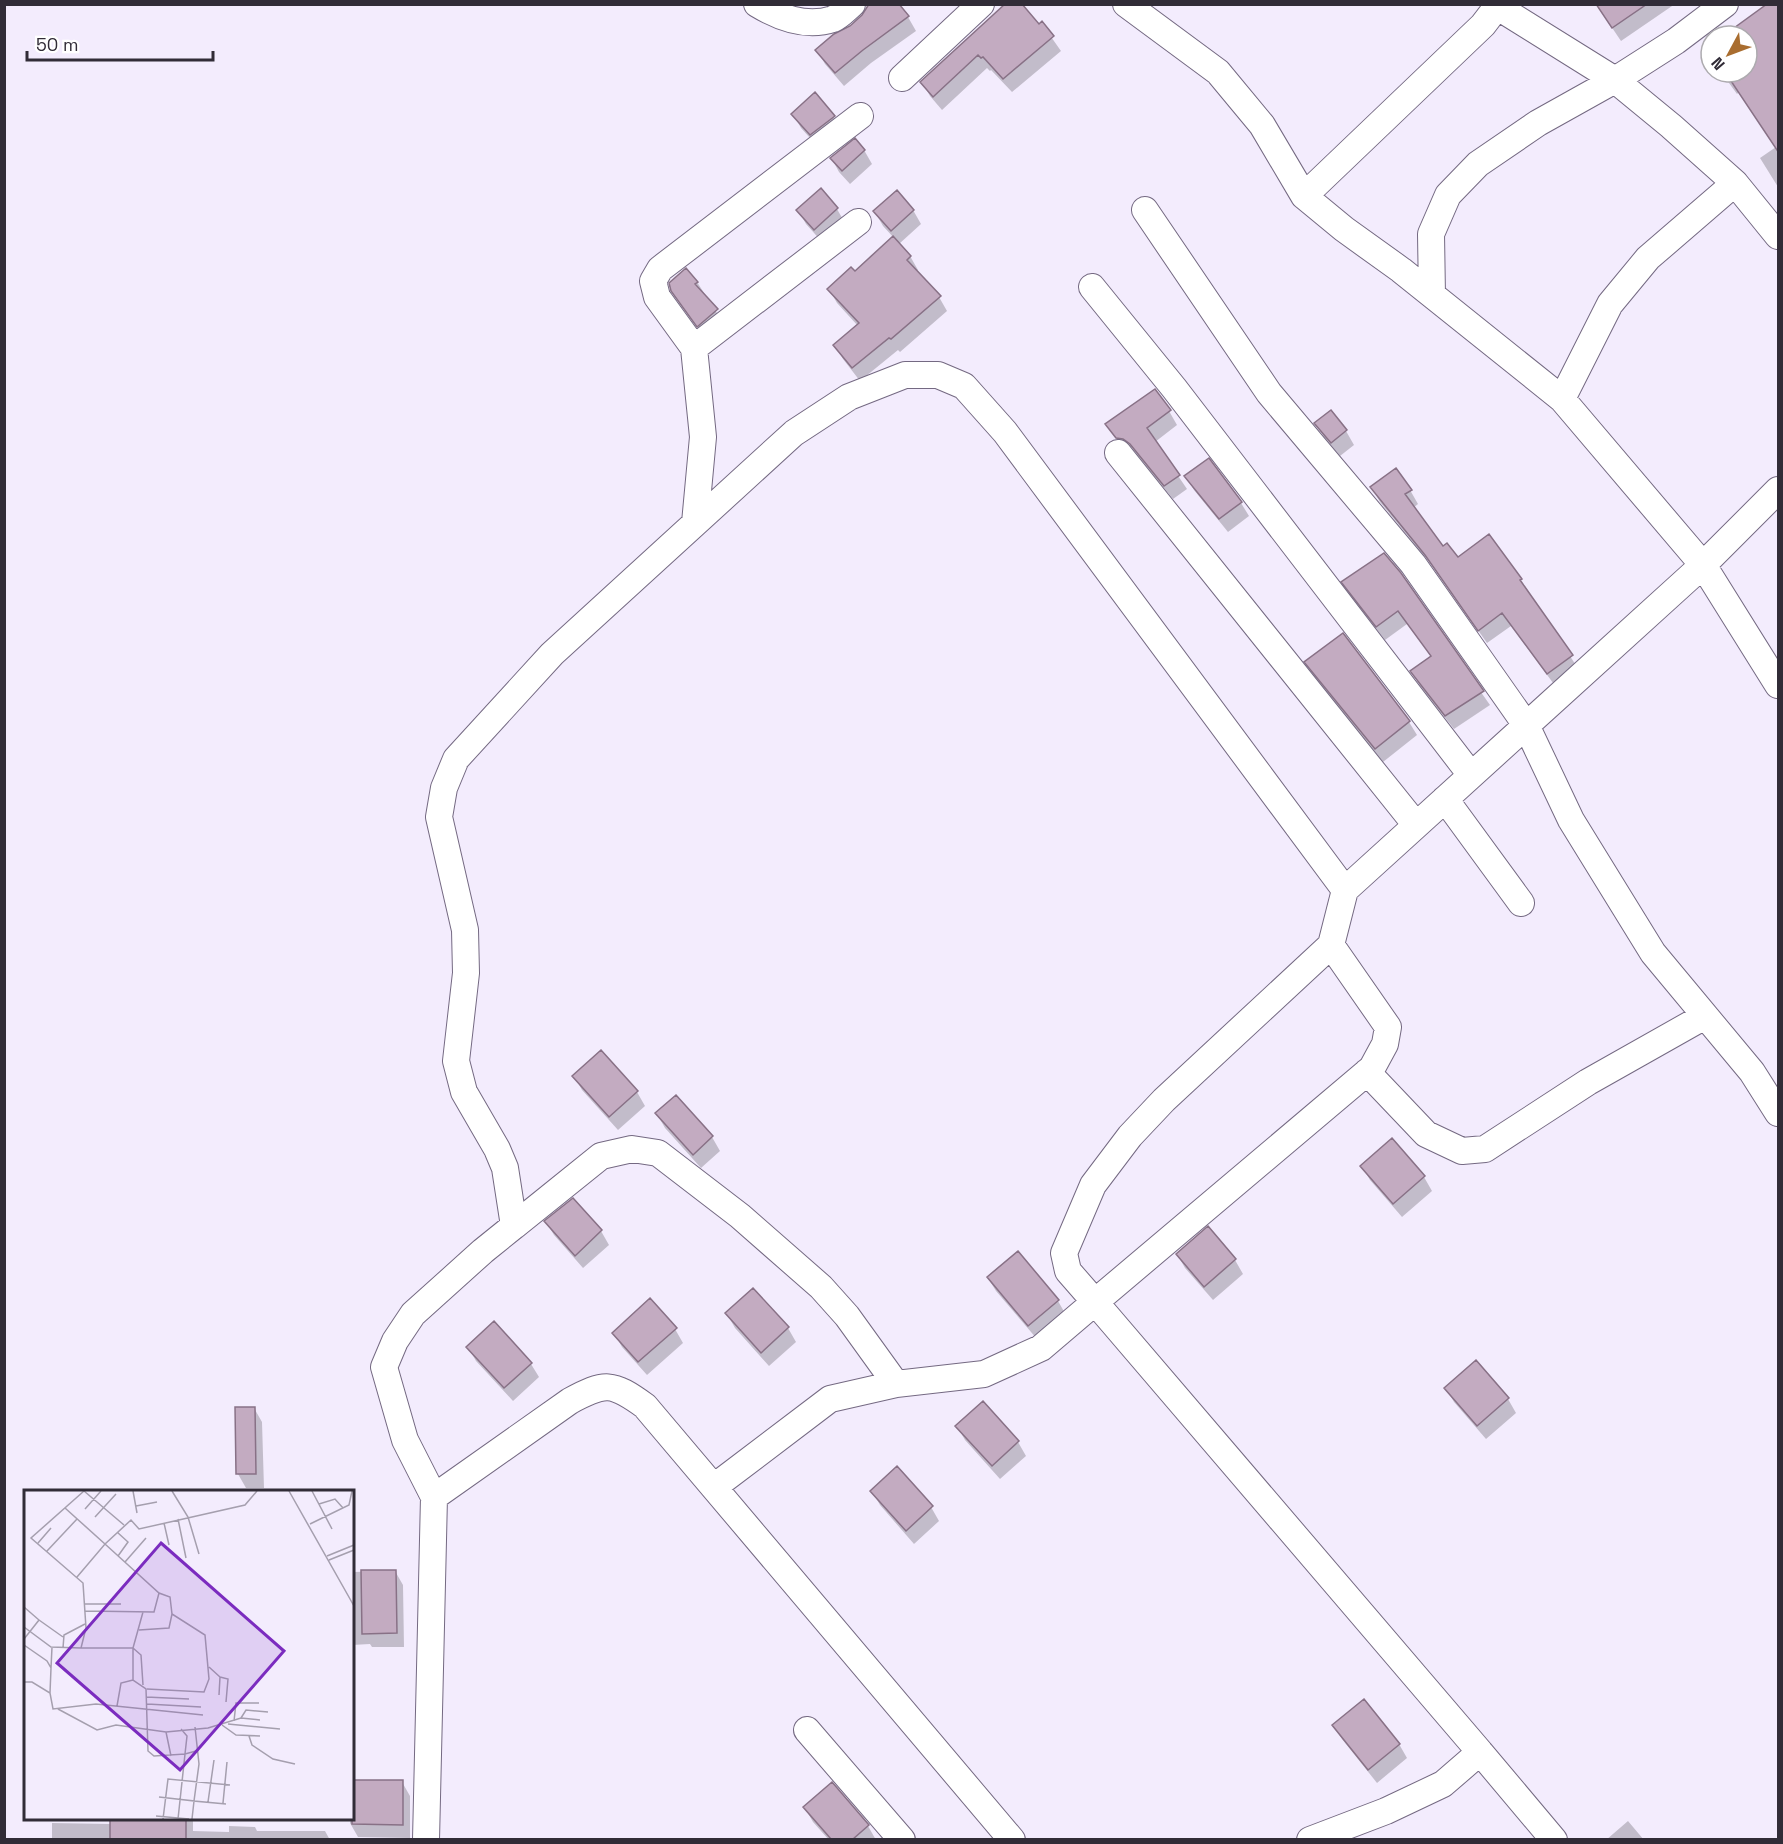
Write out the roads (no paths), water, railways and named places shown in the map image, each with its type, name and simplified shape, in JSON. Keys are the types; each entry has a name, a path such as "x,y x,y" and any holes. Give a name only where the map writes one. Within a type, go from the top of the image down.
{"street":[{"path":"757,4 775,15 806,23 835,18 852,4"},
{"path":"902,78 981,4"},
{"path":"1126,4 1218,72 1263,125 1305,196 1562,399 1703,565 1779,685"},
{"path":"1432,296 1431,234 1439,211 1448,195 1478,164 1529,129 1615,80 1676,41 1725,4"},
{"path":"1305,196 1483,25 1499,6 1615,80 1735,183 1779,236"},
{"path":"695,523 703,437 694,348 657,297 653,282 660,269 860,116"},
{"path":"1562,399 1610,304 1648,258 1735,183"},
{"path":"1145,210 1269,393 1413,564 1526,725 1571,820 1653,953 1752,1072 1779,1113"},
{"path":"694,348 858,222"},
{"path":"1092,287 1174,388 1471,776"},
{"path":"514,1226 505,1168 464,1092 456,1061 466,973 465,930 439,817 444,788 456,759 552,654 794,433 849,397 904,375 938,375 964,386 1012,441 1346,890"},
{"path":"1118,453 1416,825"},
{"path":"1554,1839 1068,1271 1064,1253 1093,1185 1130,1136 1164,1100 1331,945 1346,890 1703,565 1779,490"},
{"path":"1445,799 1521,903"},
{"path":"714,1487 830,1399 896,1384 984,1374 1041,1348 1372,1068 1386,1044 1388,1027 1331,945"},
{"path":"1367,1072 1426,1134 1462,1150 1485,1149 1588,1082 1705,1016"},
{"path":"426,1839 434,1497 405,1440 384,1367 395,1341 413,1314 483,1251 601,1156 632,1149 658,1153 740,1216 821,1287 846,1316 896,1384"},
{"path":"434,1497 570,1401 593,1389 605,1386 631,1396 645,1406 1012,1839"},
{"path":"807,1730 902,1839"},
{"path":"1310,1839 1386,1811 1443,1784 1480,1752"}]}
